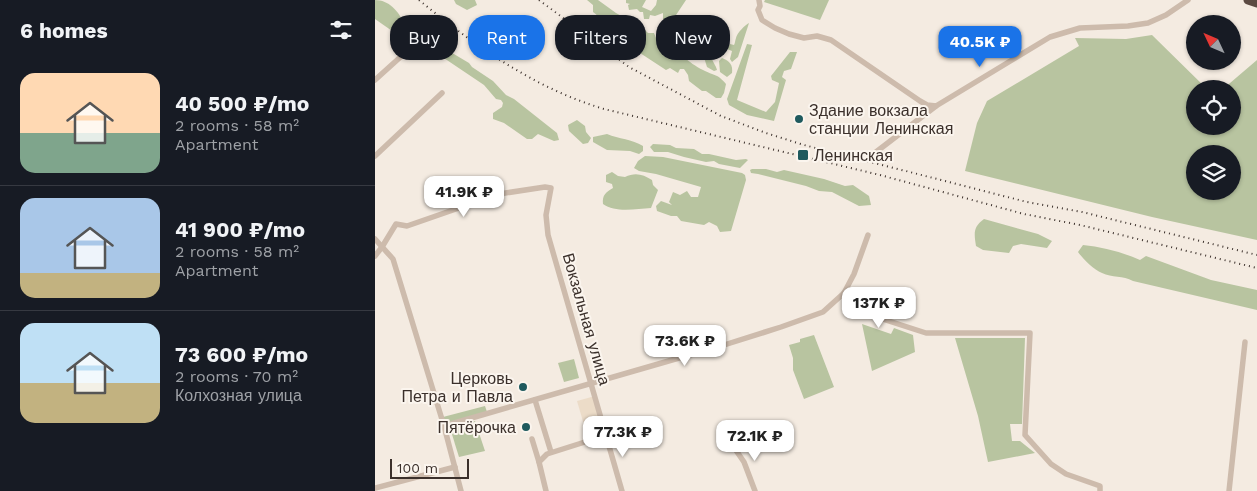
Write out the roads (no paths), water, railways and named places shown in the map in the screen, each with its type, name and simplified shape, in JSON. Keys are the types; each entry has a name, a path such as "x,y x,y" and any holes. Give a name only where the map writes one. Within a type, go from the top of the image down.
{"highway":[{"path":"1247,0 1257,3"}],"street":[{"path":"759,0 760,6 758,10 762,20 775,28 804,38 817,36 831,40 927,106 936,106"},
{"path":"1158,19 1181,0"},
{"path":"876,152 936,106 1060,32 1080,28 1138,25 1158,19 1187,0"},
{"path":"375,80 397,60"},
{"path":"375,156 442,93"},
{"name":"Вокзальная улица","path":"382,247 395,224 407,226 499,194 545,187 551,188 546,215 548,236 607,435 621,491"},
{"path":"444,426 781,327 823,312 844,293 855,274 868,235"},
{"path":"375,239 393,260 444,426 461,491"},
{"path":"375,256 382,247"},
{"path":"844,293 855,291 864,313 926,333 1030,333 1025,436 1051,464 1066,474 1100,486 1100,491"},
{"path":"1229,491 1245,342"},
{"path":"535,400 551,452"},
{"path":"539,462 551,452 607,435"},
{"path":"532,439 546,491"},
{"path":"733,446 744,462 755,491"},
{"path":"375,488 455,467"}],"railway":[{"path":"419,0 506,64 553,90 604,109 880,175 1024,214 1080,225 1257,268"},
{"path":"539,0 629,67 721,116 766,133 804,145 1027,202 1082,212 1257,255"}],"place":[{"name":"Здание вокзала станции Ленинская","path":"799,119"},
{"name":"Ленинская","path":"803,155"},
{"name":"Церковь Петра и Павла","path":"523,387"},
{"name":"Пятёрочка","path":"526,427"}]}
